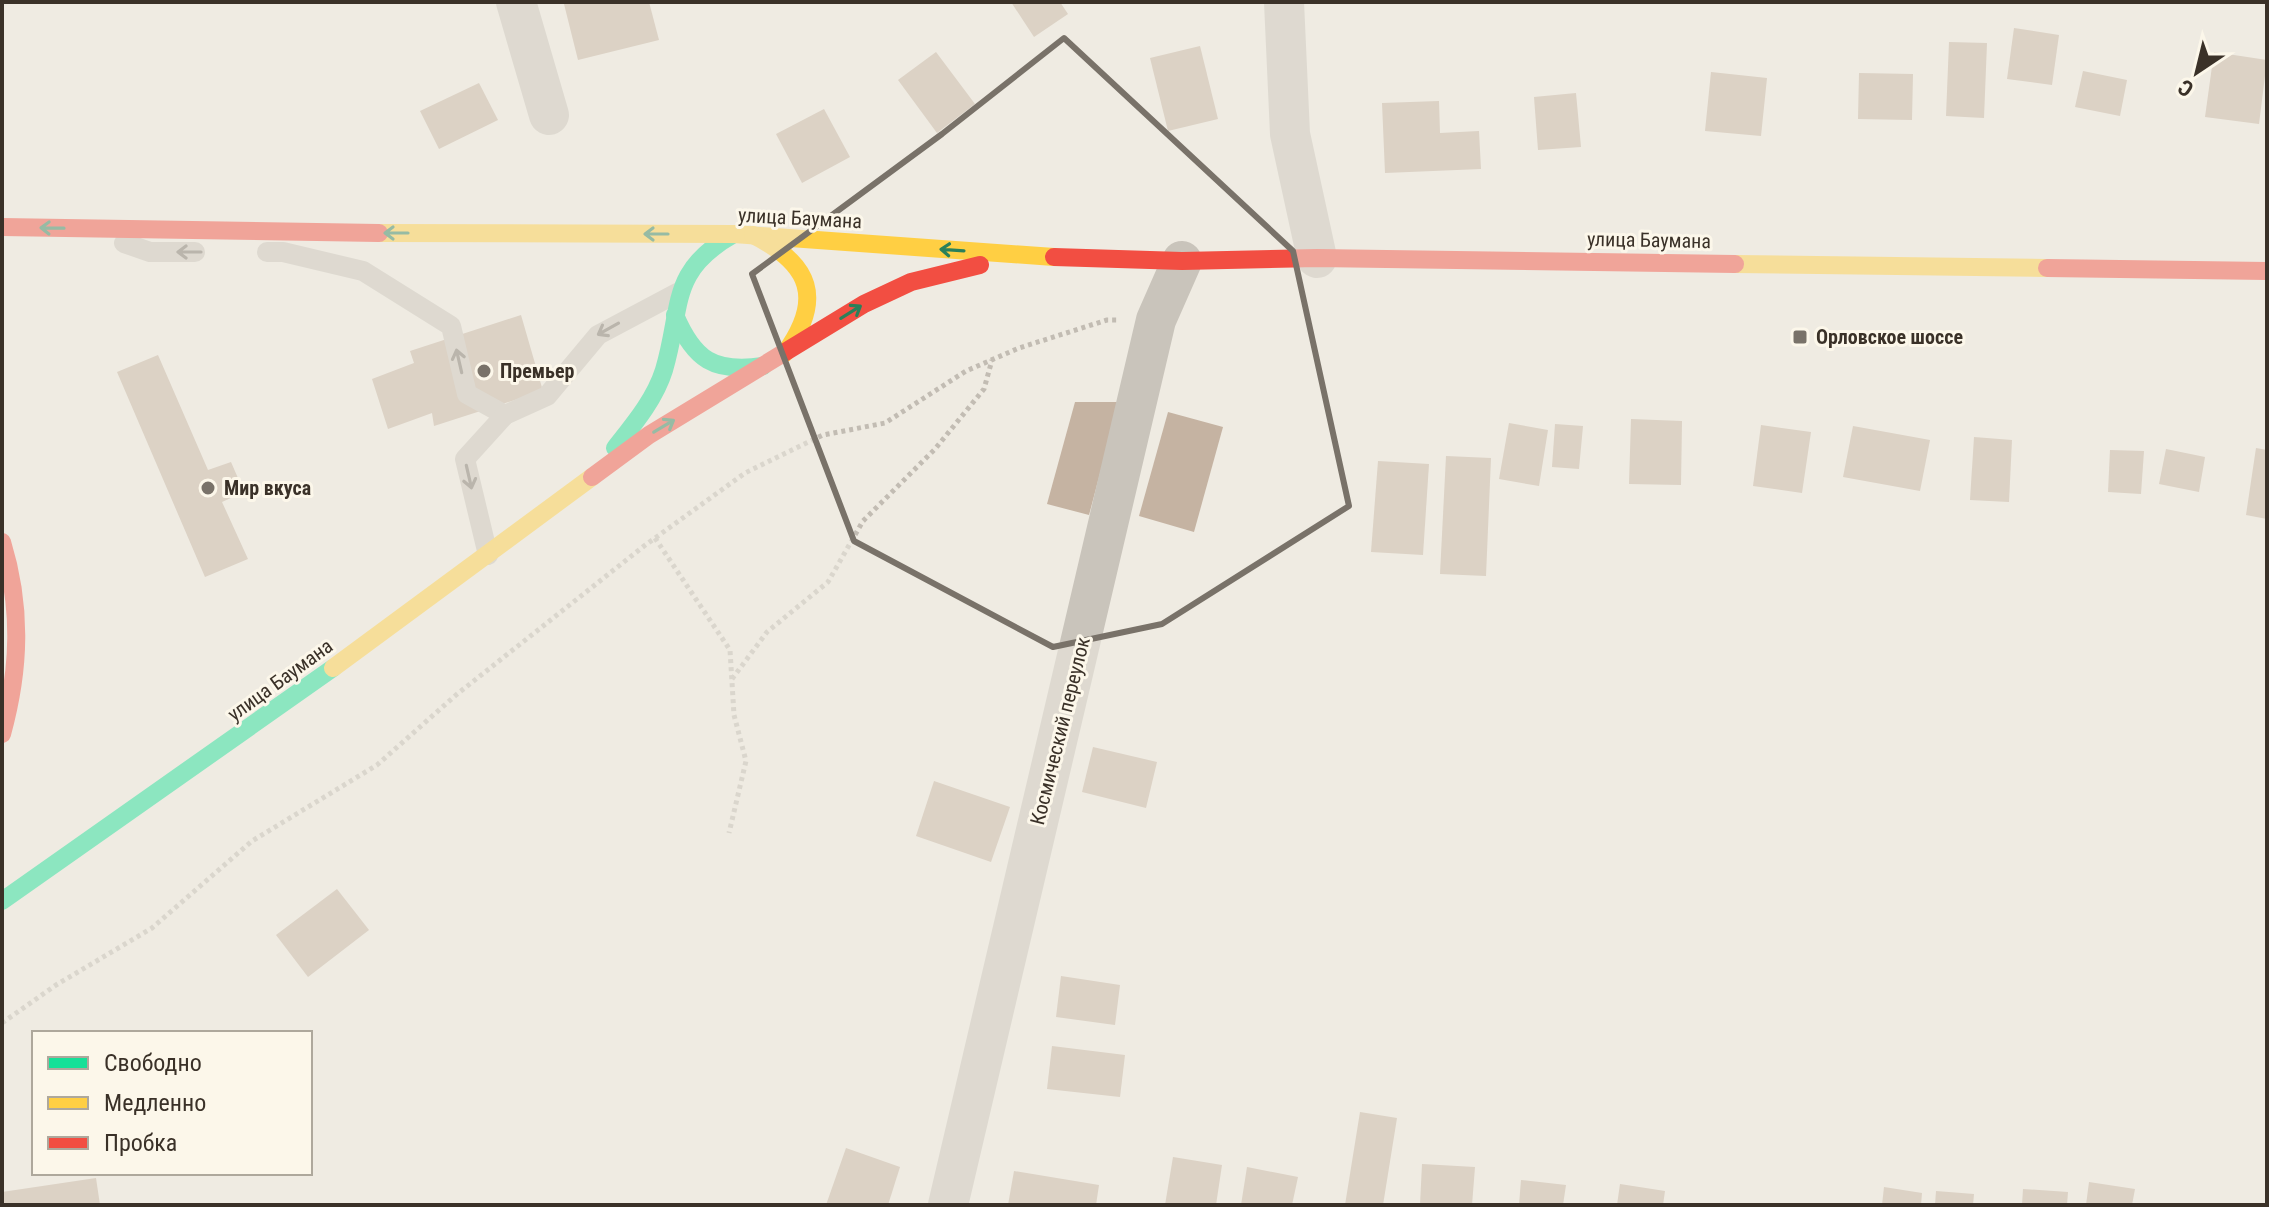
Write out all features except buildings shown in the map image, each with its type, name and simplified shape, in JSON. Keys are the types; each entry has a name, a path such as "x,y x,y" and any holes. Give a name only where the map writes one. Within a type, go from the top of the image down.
{"main road":[{"path":"2,227 743,235 775,245 793,260 804,277 810,299 808,318 785,353"},
{"name":"улица Баумана","path":"578,488 609,456 654,393 664,370 677,293 684,275 698,257 715,243 743,235 1030,256 1182,261 1317,258 2267,271"},
{"name":"улица Баумана","path":"2,901 204,761 649,435 864,304 911,282 954,270 1030,256"},
{"path":"675,315 684,338 701,358 719,367 740,371 763,366"},
{"path":"2,542 10,564 17,633 15,693 2,734"}],"street":[{"path":"516,2 549,115"},
{"path":"1284,2 1290,134 1317,258"},
{"name":"Космический переулок","path":"948,1205 1156,320 1182,261"}],"lane":[{"path":"81,228 150,252 209,252"},
{"path":"239,252 283,252 363,271 451,326 467,394 505,415"},
{"path":"488,555 465,459 505,415 547,396 598,335 677,293"}],"path":[{"path":"2,1023 56,985 152,928 252,841 377,765 456,695 655,538 745,473 823,435 885,423 966,371 992,360 1107,320 1156,320"},
{"path":"732,679 767,632 828,582 863,521 935,449 984,389 992,360"},
{"path":"655,538 730,650 734,715 746,761 729,833"}],"highlighted area":[{"path":"1064,38 1293,251 1349,506 1162,624 1053,647 854,541 752,274 942,134"}],"traffic: fast":[{"path":"615,448 643,411 660,381 681,292 688,276 713,248 734,234"},
{"path":"675,315 690,343 708,360 731,367 763,366"},
{"path":"2,901 333,668"}],"traffic: slow":[{"path":"379,233 734,234 1054,257"},
{"path":"753,235 788,258 805,285 805,316 785,353"},
{"path":"1735,264 2047,268"},
{"path":"333,668 592,477"}],"traffic: jam":[{"path":"2,227 379,233"},
{"path":"1054,257 1182,261 1317,258 1735,264"},
{"path":"592,477 649,435 864,304 911,282 980,265"},
{"path":"2047,268 2267,271"},
{"path":"2,542 16,614 15,662 2,734"}],"place":[{"name":"Орловское шоссе","path":"1800,337"},
{"name":"Премьер","path":"484,371"},
{"name":"Мир вкуса","path":"208,488"}]}
